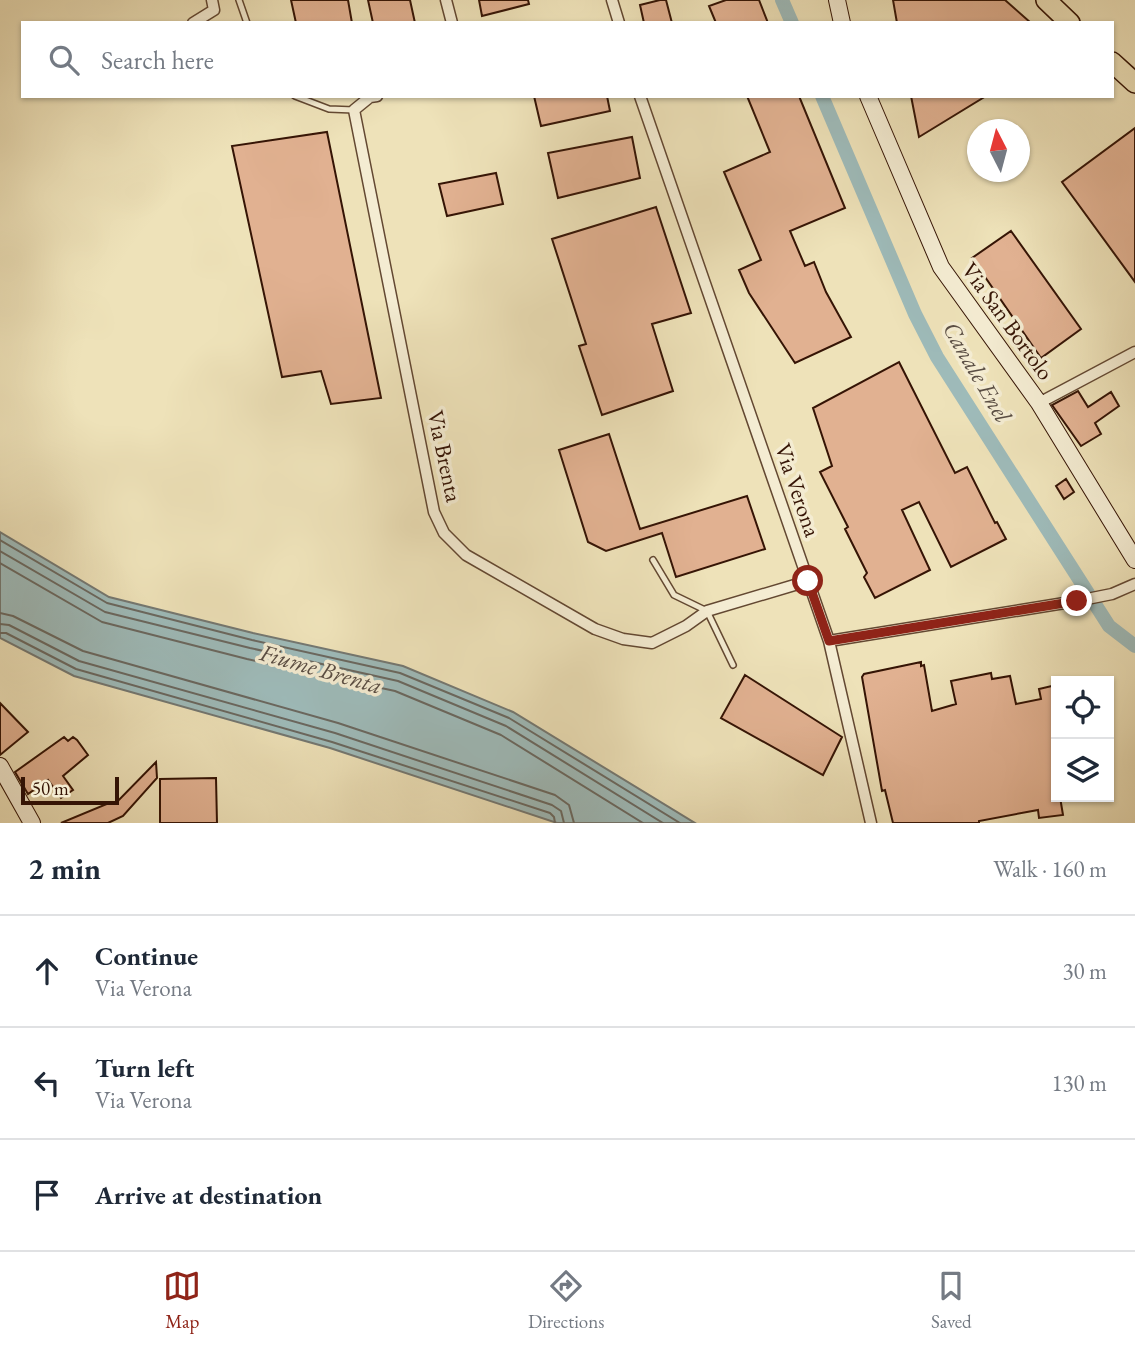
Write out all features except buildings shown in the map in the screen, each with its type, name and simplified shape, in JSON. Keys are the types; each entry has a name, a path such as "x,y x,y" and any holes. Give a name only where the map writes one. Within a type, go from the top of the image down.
{"highway":[{"path":"1046,0 1068,21"},
{"path":"1114,64 1133,81"}],"street":[{"path":"196,21 214,10 212,0"},
{"path":"446,0 451,21"},
{"path":"612,0 618,21"},
{"path":"837,0 842,21"},
{"path":"354,110 369,98"},
{"name":"Via Verona","path":"641,98 829,641 871,823"},
{"name":"Via San Bortolo","path":"869,98 941,267 1039,403 1135,560"},
{"name":"Via Brenta","path":"354,110 433,512 444,533 466,555 595,629 623,639 652,643 687,626 707,611 808,581"},
{"path":"1039,403 1135,352"},
{"path":"829,641 1077,601 1112,594 1135,584"},
{"path":"0,766 32,823"}],"lane":[{"path":"239,0 246,21"},
{"path":"300,98 329,109 354,110"},
{"path":"653,560 674,595 707,611 733,666"}],"water":[{"name":"Fiume Brenta","path":"0,532 109,597 253,633 403,666 513,712 695,823 557,823 330,748 74,676 0,638"}],"waterway":[{"name":"Canale Enel","path":"782,0 791,21"},
{"name":"Canale Enel","path":"823,98 915,314 937,357 1109,626 1135,646"}],"route":[{"path":"808,581 829,641 1077,601"}]}
